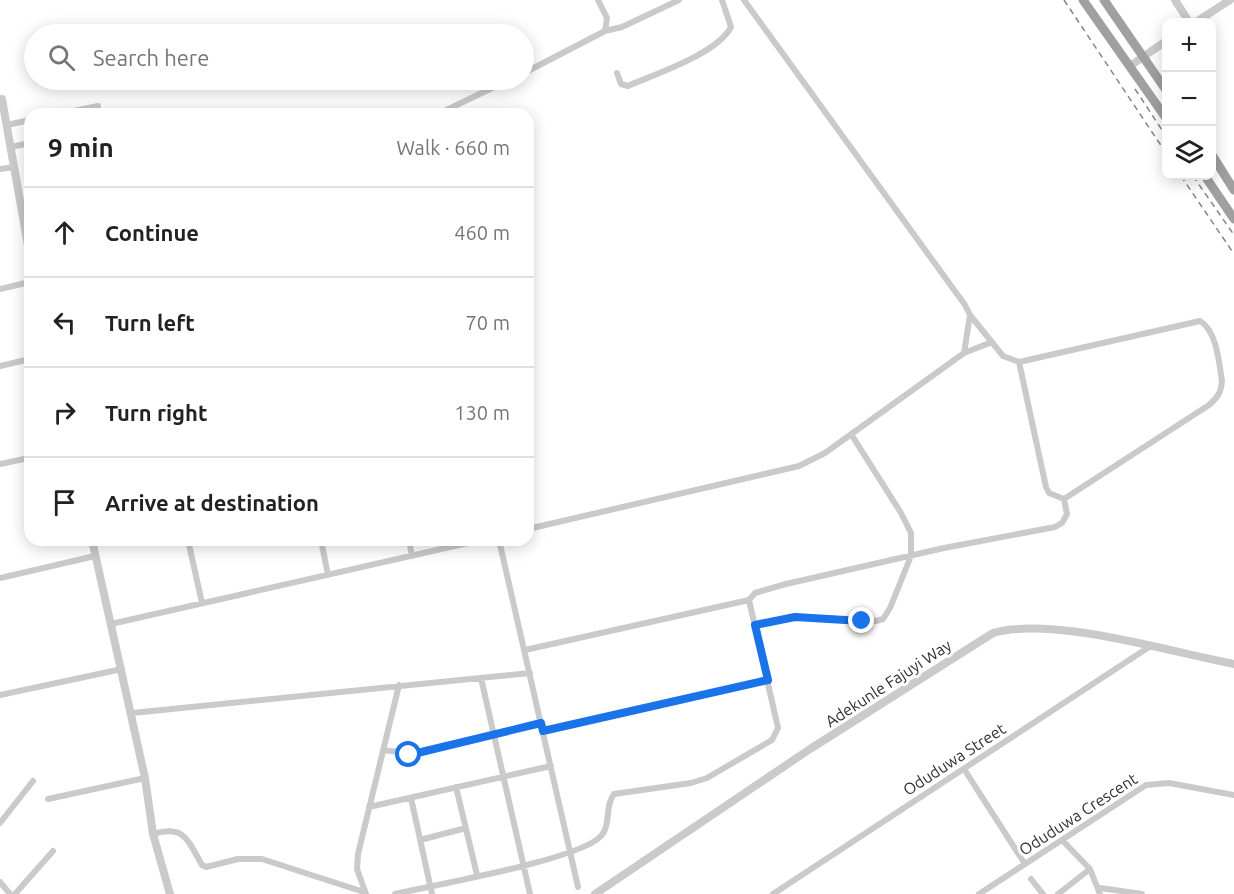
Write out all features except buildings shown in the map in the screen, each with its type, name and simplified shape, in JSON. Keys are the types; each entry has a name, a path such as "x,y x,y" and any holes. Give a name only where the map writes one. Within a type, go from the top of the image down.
{"highway":[{"path":"1083,0 1162,111"},
{"path":"1104,0 1162,83"},
{"path":"1216,161 1234,190"},
{"path":"1208,180 1234,219"}],"street":[{"path":"598,0 607,18 605,31"},
{"path":"534,68 605,31 622,27 679,0"},
{"path":"617,73 621,84 628,86 677,65 709,46 728,32 731,27 722,0"},
{"path":"744,0 970,315 1003,356 1019,362 1200,321 1208,326 1222,381 1218,396 1065,499"},
{"path":"1175,0 1186,18"},
{"path":"1203,18 1230,0"},
{"path":"1130,66 1162,44"},
{"path":"451,108 488,90"},
{"path":"1,95 24,221"},
{"path":"88,108 98,106"},
{"path":"7,125 24,121"},
{"path":"11,147 24,144"},
{"path":"0,169 15,167"},
{"path":"0,289 24,283"},
{"path":"964,352 970,315"},
{"path":"534,528 799,466 851,434 964,352 992,342"},
{"path":"0,366 24,360"},
{"path":"1019,362 1046,487 1049,493 1065,499"},
{"path":"755,625 795,617 883,620 890,608 911,556 912,542 908,524 851,434"},
{"path":"0,464 24,459"},
{"path":"525,650 749,600 762,590 911,556 1055,527 1062,523 1067,514 1065,499"},
{"path":"93,546 132,713 153,834 170,894"},
{"path":"189,546 202,603"},
{"path":"322,546 328,575"},
{"path":"410,546 412,556"},
{"path":"111,624 455,546"},
{"path":"501,546 578,887"},
{"path":"0,578 95,556"},
{"path":"395,894 571,853 599,838 603,833 609,800 614,794 707,778 772,740 778,728 749,600"},
{"name":"Adekunle Fajuyi Way","path":"595,894 810,749 993,633 1013,628 1036,628 1234,664"},
{"name":"Oduduwa Street","path":"773,894 1149,647"},
{"path":"0,695 122,669"},
{"path":"132,713 530,673"},
{"path":"480,678 530,894"},
{"path":"543,731 768,680"},
{"path":"365,893 357,869 369,807 399,686"},
{"path":"383,750 416,754 541,723"},
{"path":"369,807 551,766"},
{"path":"964,769 1025,864"},
{"path":"48,799 145,778"},
{"path":"0,823 33,781"},
{"name":"Oduduwa Crescent","path":"980,894 1136,791 1156,783 1234,795"},
{"path":"456,787 477,875"},
{"path":"411,798 432,894"},
{"path":"420,840 466,828"},
{"path":"153,834 176,830 182,834 206,867 238,859 262,859 365,893"},
{"path":"1062,840 1090,869 1100,891 1142,894"},
{"path":"15,894 53,851"},
{"path":"1058,894 1090,869"},
{"path":"1031,879 1042,894"},
{"path":"0,882 10,894"}],"railway":[{"path":"1064,0 1162,147"},
{"path":"1135,89 1162,130"},
{"path":"1184,180 1234,254"},
{"path":"1196,180 1234,235"}],"route":[{"path":"409,755 541,723 543,731 768,680 755,625 795,617 862,621"}]}
